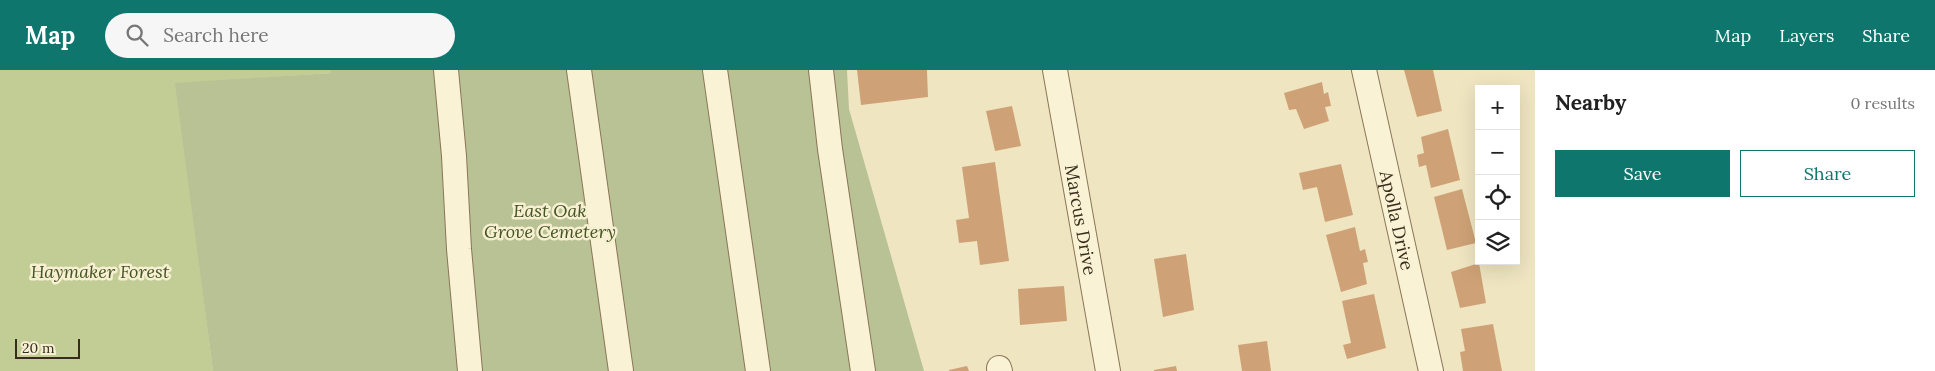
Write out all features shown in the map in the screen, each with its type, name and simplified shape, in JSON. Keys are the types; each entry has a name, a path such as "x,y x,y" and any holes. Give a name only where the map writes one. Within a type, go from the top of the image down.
{"street":[{"path":"446,70 470,371"},
{"path":"579,70 621,371"},
{"path":"715,70 758,371"},
{"path":"821,70 830,149 863,371"},
{"name":"Marcus Drive","path":"1055,70 1108,371"},
{"name":"Apolla Drive","path":"1364,70 1432,371"}],"green space":[{"name":"Haymaker Forest","path":"0,70 331,70 331,73 176,84 213,371 0,371"},
{"name":"East Oak Grove Cemetery","path":"331,70 847,70 849,109 924,371 213,371 175,83 331,73"}],"building":[{"path":"857,70 927,70 928,97 861,105"},
{"path":"1404,70 1433,70 1442,111 1417,117"},
{"path":"1322,82 1324,94 1328,92 1331,106 1325,107 1329,121 1304,129 1296,109 1289,110 1284,93"},
{"path":"1012,106 1021,146 995,151 986,111"},
{"path":"1448,129 1460,180 1431,188 1426,165 1419,167 1417,155 1424,153 1421,137"},
{"path":"995,162 1009,261 980,265 977,241 959,243 956,220 969,218 962,167"},
{"path":"1341,164 1353,215 1325,222 1317,187 1303,190 1299,173"},
{"path":"1462,189 1475,243 1447,250 1434,197"},
{"path":"1355,227 1360,251 1365,249 1368,262 1363,263 1367,284 1341,292 1326,235"},
{"path":"1186,254 1194,310 1163,317 1154,259"},
{"path":"1475,264 1479,265 1486,303 1460,308 1451,272"},
{"path":"1064,286 1067,321 1020,325 1018,289"},
{"path":"1374,294 1386,348 1347,359 1343,345 1351,343 1342,301"},
{"path":"1493,324 1502,371 1463,371 1460,352 1465,351 1461,329"},
{"path":"1267,341 1271,371 1242,371 1238,345"},
{"path":"967,366 969,371 949,371 949,370"},
{"path":"1176,366 1177,371 1154,371 1154,370"}]}
